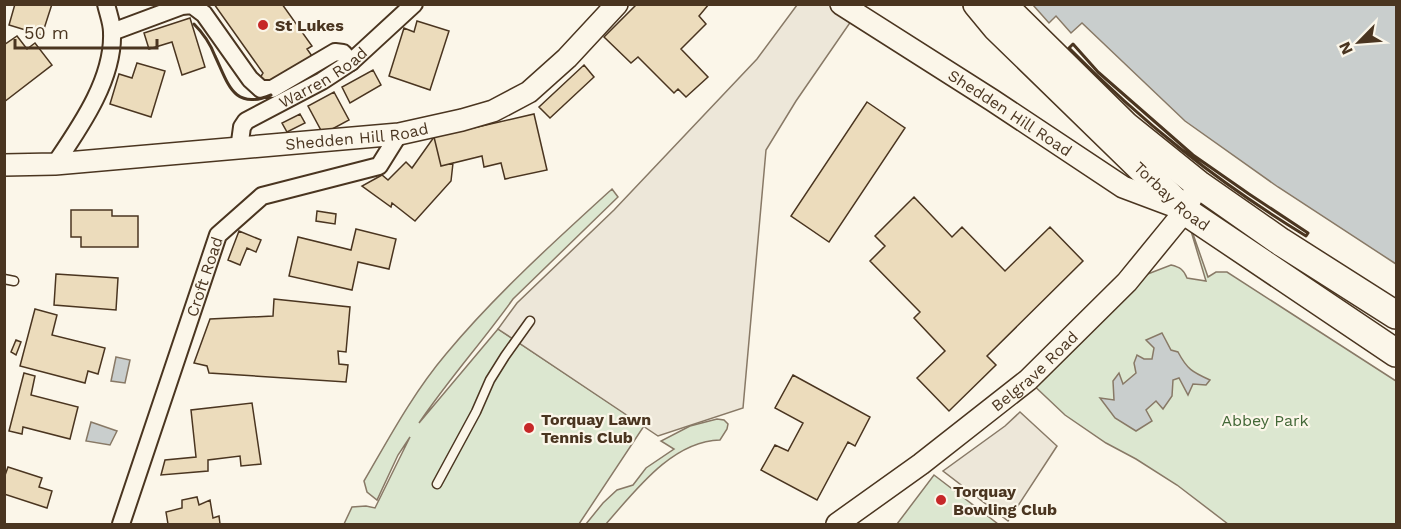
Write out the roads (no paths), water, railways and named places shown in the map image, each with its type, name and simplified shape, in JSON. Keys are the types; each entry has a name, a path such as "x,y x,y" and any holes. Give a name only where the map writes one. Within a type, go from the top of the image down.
{"main road":[{"name":"Torbay Road","path":"977,4 996,27 1185,211 1396,353"},
{"name":"Torbay Road","path":"1002,4 1126,126 1198,184 1281,242 1396,315"}],"street":[{"path":"55,164 82,124 104,78 112,32 106,4"},
{"name":"Warren Road","path":"239,149 242,127 246,121 322,81 351,62 414,4"},
{"name":"Shedden Hill Road","path":"4,165 55,164 399,134 493,111 529,92 567,58 617,4"},
{"name":"Shedden Hill Road","path":"841,4 1123,187 1185,211"},
{"path":"112,32 182,6 192,5 204,14 249,79 261,89 272,89 335,52 344,52 351,62"},
{"name":"Croft Road","path":"122,525 218,235 262,196 379,166 399,134"},
{"name":"Belgrave Road","path":"837,525 921,464 1028,380 1126,282 1185,211 1198,184"}],"lane":[{"path":"4,279 14,281"},
{"path":"437,484 476,412 490,380 530,321"}],"place":[{"name":"St Lukes","path":"263,25"},
{"name":"Torquay Lawn Tennis Club","path":"529,428"},
{"name":"Torquay Bowling Club","path":"941,500"}],"park label":[{"name":"Abbey Park","path":"1265,420"}]}
